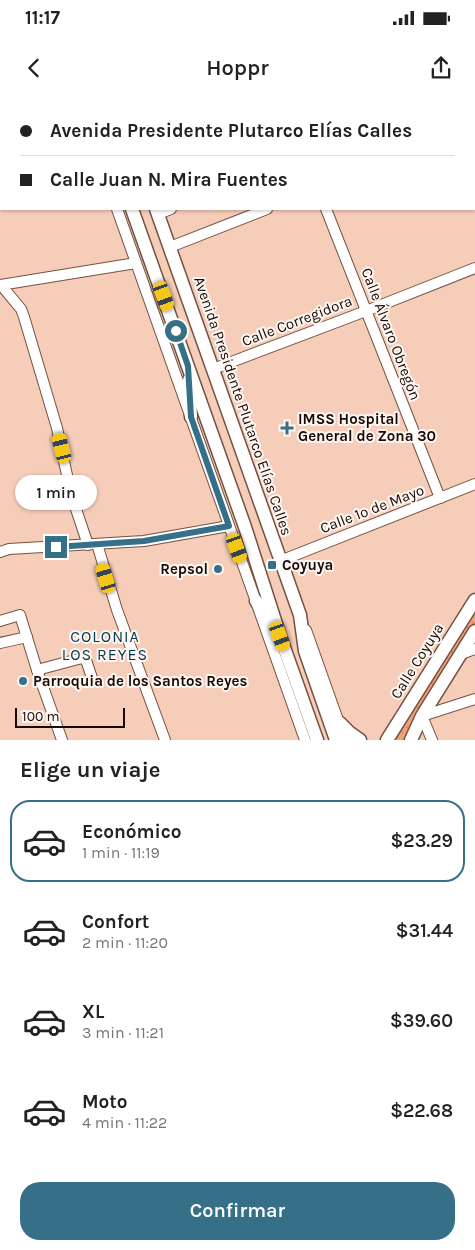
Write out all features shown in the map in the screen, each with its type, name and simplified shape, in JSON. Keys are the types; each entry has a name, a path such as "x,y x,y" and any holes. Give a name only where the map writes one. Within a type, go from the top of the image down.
{"main road":[{"path":"132,210 245,527 317,740"},
{"name":"Avenida Presidente Plutarco Elías Calles","path":"157,211 300,615 305,651 336,740"},
{"path":"188,366 191,417"},
{"name":"Calle Coyuya","path":"389,736 475,600"},
{"path":"256,601 282,641"},
{"path":"411,740 422,716 475,631"},
{"path":"340,723 360,740"},
{"path":"377,740 389,736"}],"street":[{"path":"117,210 305,740"},
{"path":"170,247 264,210"},
{"name":"Calle Álvaro Obregón","path":"326,210 440,498"},
{"path":"0,285 136,263"},
{"name":"Calle Corregidora","path":"214,369 475,268"},
{"path":"0,285 21,309 24,317 57,428 71,494 92,544 165,740"},
{"name":"Calle 1º de Mayo","path":"280,561 475,484"},
{"path":"0,552 9,549 158,539 229,526"},
{"path":"0,621 20,615 62,740"},
{"name":"Avenida Presidente Plutarco Elías Calles","path":"300,615 345,740"},
{"path":"0,643 27,637"},
{"path":"461,654 475,649"},
{"path":"37,670 84,658 92,678"},
{"path":"432,740 422,716 475,699"}],"shaded area":[{"path":"475,612 475,629 408,740 394,740 418,703"}],"place":[{"name":"IMSS Hospital General de Zona 30","path":"287,428"},
{"name":"Coyuya","path":"272,565"},
{"name":"Repsol","path":"218,569"},
{"name":"Parroquia de los Santos Reyes","path":"23,681"}],"district":[{"name":"COLONIA LOS REYES","path":"105,645"}],"route":[{"path":"56,547 144,541 229,526 191,417 188,366 176,331"}]}
